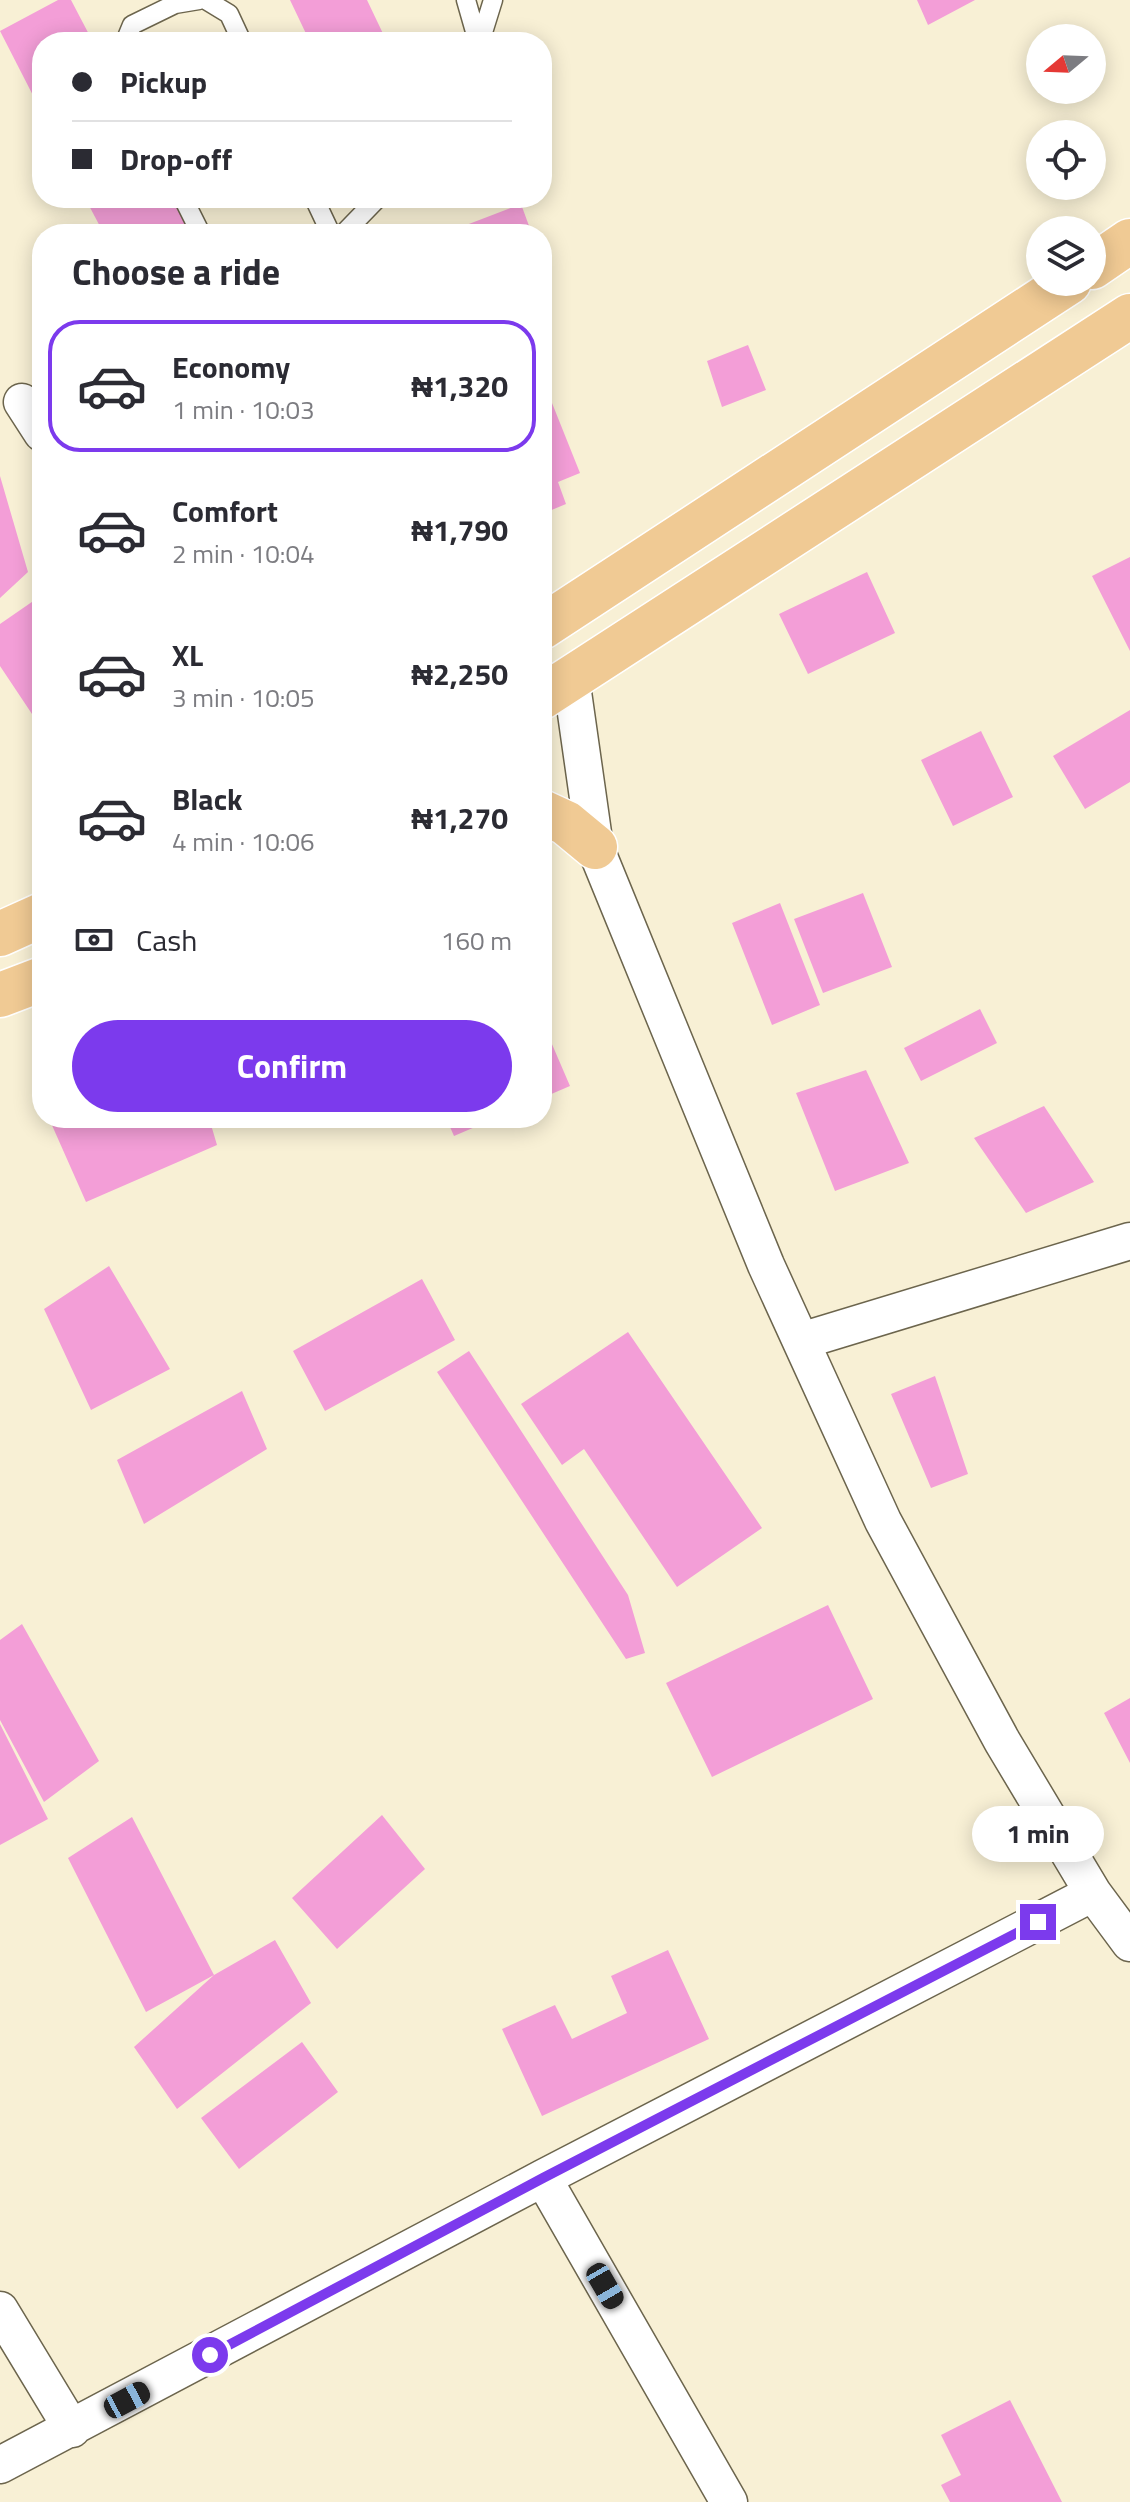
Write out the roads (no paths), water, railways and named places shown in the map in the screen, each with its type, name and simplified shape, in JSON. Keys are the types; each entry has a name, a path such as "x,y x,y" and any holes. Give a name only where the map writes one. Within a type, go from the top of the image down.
{"main road":[{"path":"1106,257 1130,241"},
{"path":"552,620 1048,296"},
{"path":"556,688 1130,316"},
{"path":"552,817 566,823 595,847"},
{"path":"0,934 32,920"},
{"path":"0,995 32,983"}],"street":[{"path":"22,402 32,418"},
{"path":"556,688 595,847 766,1265 883,1521 1002,1741 1093,1893 1130,1943"},
{"path":"801,1341 1130,1241"},
{"path":"0,2465 543,2178 1093,1893"},
{"path":"543,2178 729,2502"},
{"path":"0,2310 72,2429"}],"lane":[{"path":"129,32 132,25 175,4 199,0"},
{"path":"206,0 229,14 237,32"},
{"path":"466,0 476,32"},
{"path":"482,32 493,0"},
{"path":"353,224 368,208"}]}
